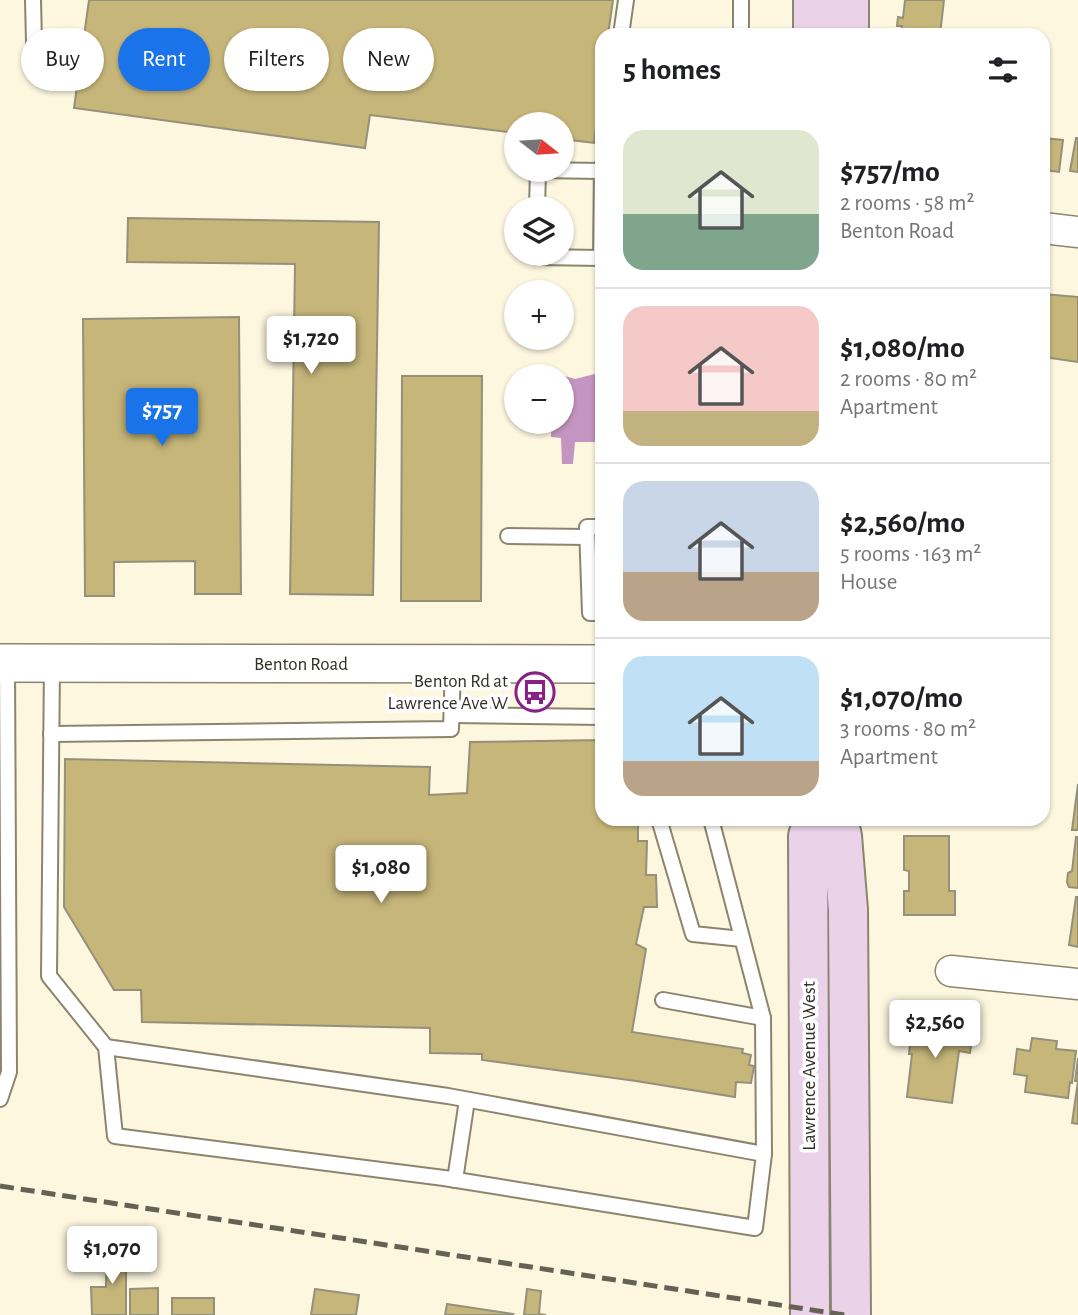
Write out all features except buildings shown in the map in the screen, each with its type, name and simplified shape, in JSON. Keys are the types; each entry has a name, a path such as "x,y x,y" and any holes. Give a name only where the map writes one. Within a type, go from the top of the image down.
{"main road":[{"path":"813,0 813,28"},
{"path":"849,0 849,28"},
{"name":"Lawrence Avenue West","path":"810,1315 808,836 812,826"},
{"name":"Lawrence Avenue West","path":"840,826 848,910 851,1315"}],"street":[{"path":"1050,229 1078,232"},
{"name":"Benton Road","path":"4,663 595,664"},
{"path":"950,971 1078,984"}],"lane":[{"path":"33,0 34,28"},
{"path":"622,28 626,0"},
{"path":"741,0 741,28"},
{"path":"537,196 538,170 595,169"},
{"path":"574,258 595,258"},
{"path":"508,536 595,529"},
{"path":"587,532 590,613 595,613"},
{"path":"0,1099 9,1072 4,663"},
{"path":"52,663 49,976 106,1047 115,1136 455,1180 755,1228 764,1154 763,1018 713,826"},
{"path":"51,734 451,729 453,664"},
{"path":"452,715 595,717"},
{"path":"661,826 693,934 742,939"},
{"path":"663,1000 763,1018"},
{"path":"106,1047 467,1100 764,1154"},
{"path":"455,1180 467,1100"}],"shaded area":[{"path":"595,374 595,442 575,442 573,464 562,464 561,438 551,437 551,434 574,434 574,379"}],"railway":[{"path":"0,1186 845,1315"}],"place":[{"name":"Benton Rd at Lawrence Ave W","path":"535,692"}]}
